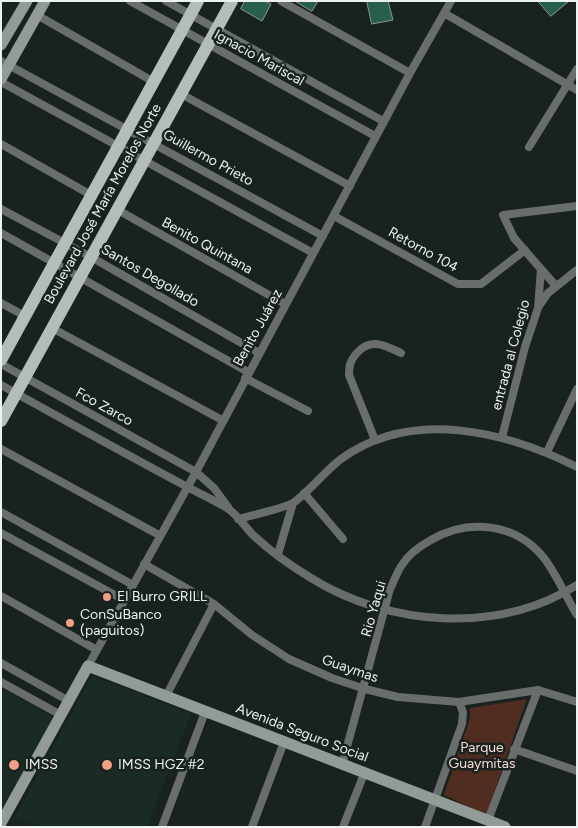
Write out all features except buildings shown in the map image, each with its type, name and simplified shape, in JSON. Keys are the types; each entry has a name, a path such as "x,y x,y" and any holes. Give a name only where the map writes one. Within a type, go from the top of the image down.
{"main road":[{"name":"Boulevard José María Morelos Norte","path":"1,360 184,30 198,1"},
{"name":"Boulevard José María Morelos Norte","path":"1,421 232,1"}],"street":[{"path":"1,45 27,1"},
{"path":"45,1 5,63 1,81 313,253"},
{"name":"Ignacio Mariscal","path":"130,1 375,136"},
{"name":"Ignacio Mariscal","path":"166,1 383,121"},
{"path":"281,1 410,72"},
{"name":"Benito Juárez","path":"88,666 159,535 196,472 222,420 334,216 383,121 452,1"},
{"path":"444,13 577,90"},
{"path":"37,15 154,82"},
{"name":"Guillermo Prieto","path":"5,63 323,236"},
{"path":"529,147 577,69"},
{"path":"181,94 350,186"},
{"path":"1,144 92,195"},
{"path":"556,286 525,250 506,224 503,215 577,206"},
{"name":"Santos Degollado","path":"1,209 91,257 259,353"},
{"name":"Benito Quintana","path":"116,210 285,304"},
{"name":"Retorno 104","path":"334,216 458,284 481,284 525,250"},
{"path":"1,233 80,277 308,411"},
{"name":"entrada al Colegio","path":"502,437 525,347 538,308 541,269"},
{"path":"538,308 544,298 556,286 577,270"},
{"path":"1,302 25,316"},
{"path":"52,328 222,420"},
{"path":"375,440 349,375 349,366 360,348 369,343 383,344 401,353"},
{"name":"Fco Zarco","path":"1,364 196,472 214,488 253,535 311,578 348,598 385,610 445,618 488,616 522,609 564,593 577,584"},
{"path":"1,385 187,488 230,509"},
{"path":"547,452 577,389"},
{"path":"278,554 293,503 342,459 375,440 414,430 450,429 502,437 547,452 577,467"},
{"path":"1,449 159,535"},
{"path":"304,492 343,539"},
{"path":"238,519 293,503"},
{"path":"1,512 132,585"},
{"name":"Rio Yaqui","path":"342,765 365,689 390,589 402,564 420,547 435,538 468,526 499,529 522,538 544,558 577,614"},
{"path":"1,533 124,600"},
{"name":"Guaymas","path":"144,564 214,604 252,635 289,659 332,678 365,689 398,697 459,702 538,690 577,702"},
{"path":"1,596 97,650"},
{"path":"166,696 214,604"},
{"path":"1,663 69,701"},
{"path":"1,823 88,666"},
{"name":"Avenida Seguro Social","path":"88,666 505,827"},
{"path":"1,682 61,715"},
{"path":"488,820 538,690"},
{"path":"425,827 462,724 463,712 459,702"},
{"path":"162,827 205,712"},
{"path":"252,827 284,742"},
{"path":"514,749 577,771"},
{"path":"344,827 364,774"}],"shaded area":[{"name":"IMSS HGZ #2","path":"92,676 191,714 147,827 43,827 15,817"},
{"name":"IMSS","path":"1,688 54,718 1,811"}],"green space":[{"name":"Parque Guaymitas","path":"527,699 486,815 444,795 470,718 470,708"}],"place":[{"name":"El Burro GRILL","path":"107,597"},
{"name":"ConSuBanco (paguitos)","path":"70,623"},
{"name":"IMSS","path":"14,765"},
{"name":"IMSS HGZ #2","path":"107,765"}]}
